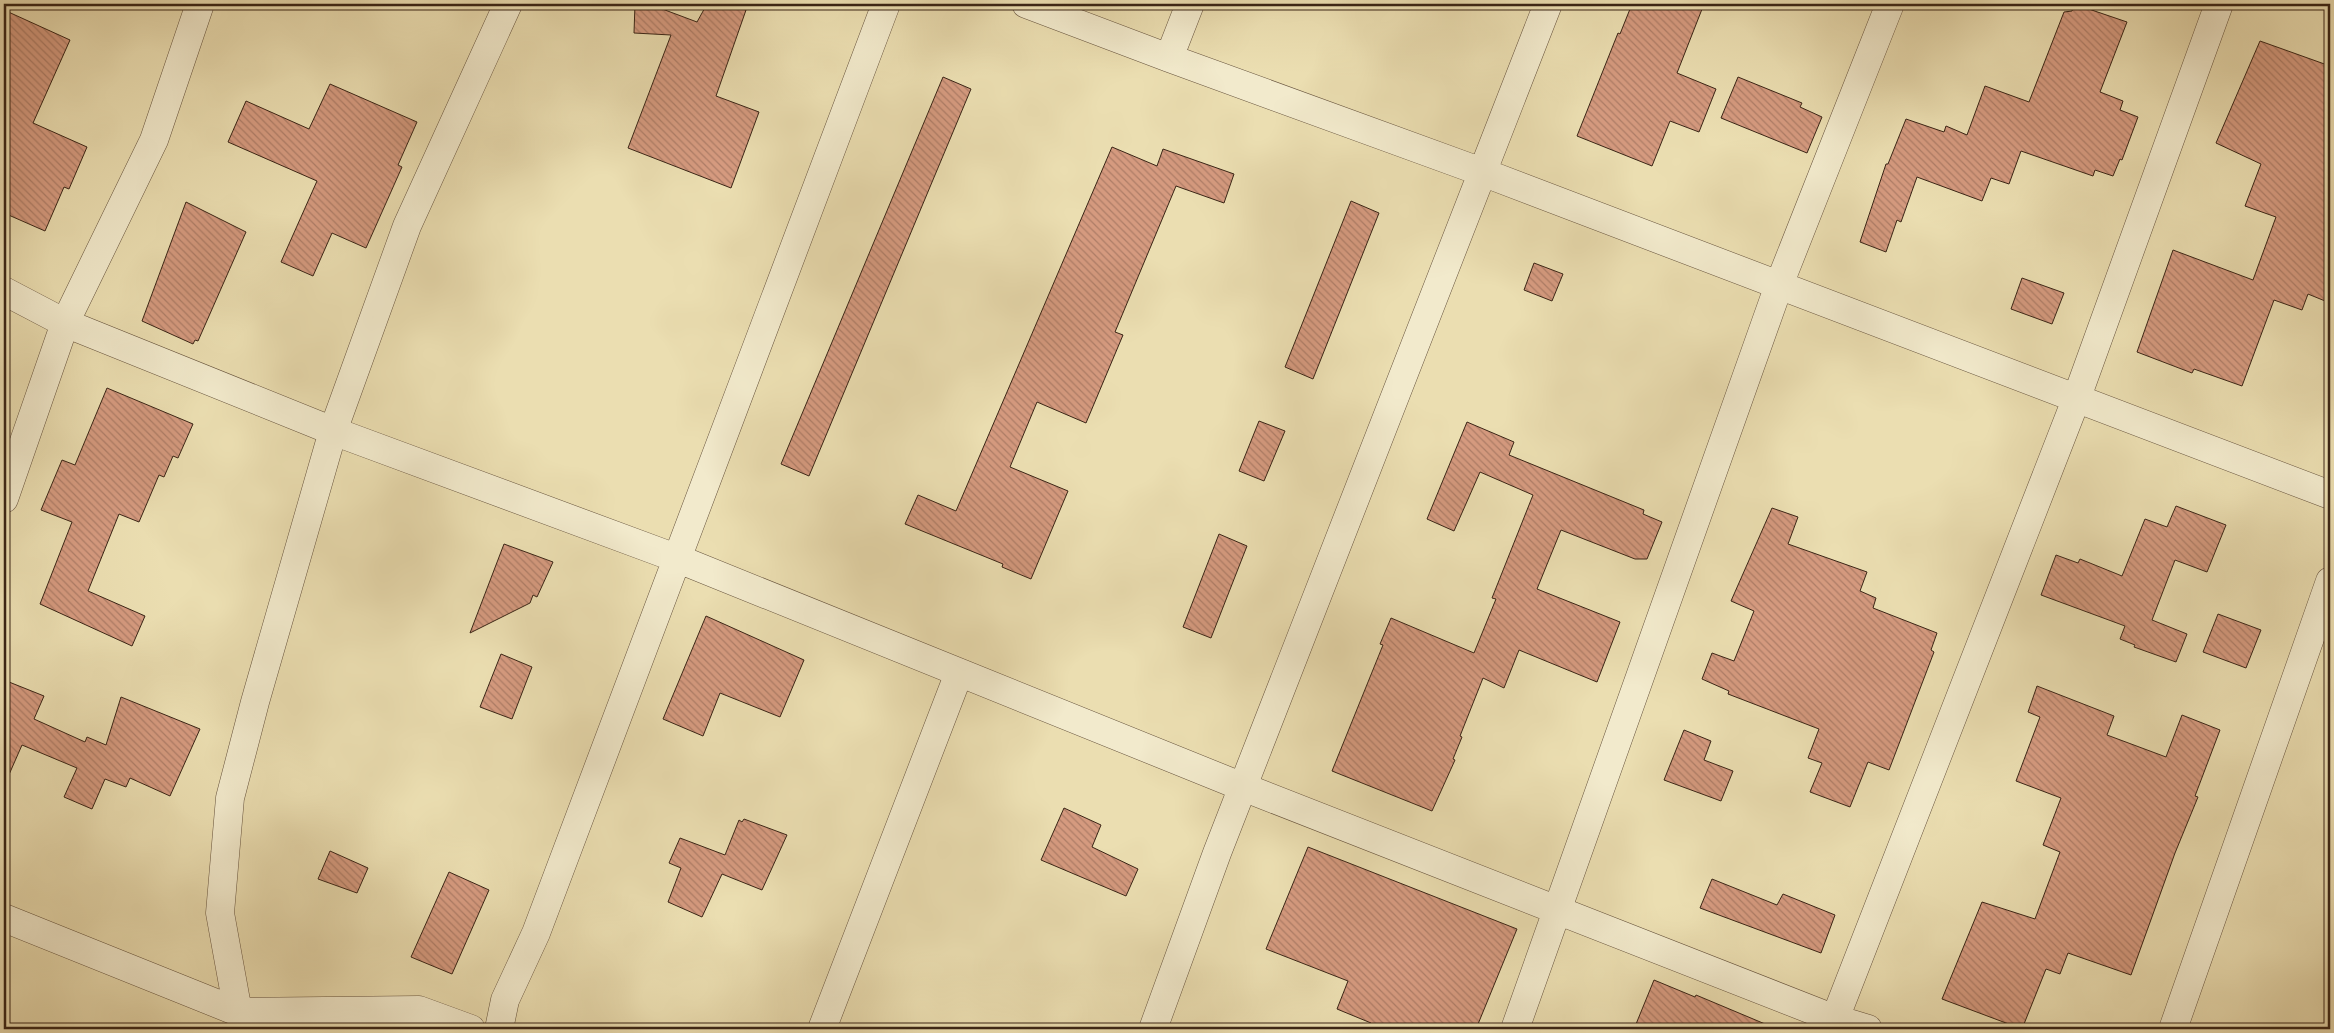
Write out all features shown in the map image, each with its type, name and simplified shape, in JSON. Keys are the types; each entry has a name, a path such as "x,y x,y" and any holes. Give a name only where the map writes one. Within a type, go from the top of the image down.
{"street":[{"path":"4,499 65,323 154,140 200,4"},
{"path":"244,1020 220,913 230,798 255,702 333,431 407,226 508,4"},
{"path":"499,1029 505,1000 536,933 886,4"},
{"path":"1026,4 1482,172 2077,397 2330,495"},
{"path":"1169,58 1190,4"},
{"path":"1153,1029 1217,853 1548,4"},
{"path":"1515,1029 1779,285 1890,4"},
{"path":"1833,1024 2077,397 2219,4"},
{"path":"4,291 65,323 333,431 676,558 1244,787 1558,909 1833,1024 1868,1029"},
{"path":"2173,1029 2330,581"},
{"path":"822,1029 959,673"},
{"path":"4,918 244,1020 413,1020 471,1029"}],"building":[{"path":"635,4 649,4 697,22 707,4 728,4 746,10 716,96 759,112 731,188 628,148 671,35 634,33"},
{"path":"1632,4 1704,4 1677,73 1716,89 1699,132 1670,121 1652,166 1577,136 1618,33 1620,34"},
{"path":"2074,4 2127,22 2100,92 2123,101 2120,110 2138,117 2122,160 2120,159 2113,176 2095,170 2093,176 2021,151 2009,184 1991,178 1982,201 1917,177 1901,222 1897,220 1886,252 1860,242 1886,164 1888,164 1906,119 1944,132 1946,126 1967,135 1985,86 2029,102 2064,12 2072,11"},
{"path":"4,10 70,40 33,123 87,147 69,189 64,187 45,231 4,213"},
{"path":"2260,41 2330,66 2330,303 2308,294 2302,310 2274,300 2242,386 2194,369 2192,373 2137,352 2173,250 2253,280 2276,217 2245,206 2261,164 2216,143"},
{"path":"943,77 971,89 809,476 781,464"},
{"path":"1738,77 1802,103 1800,107 1822,117 1807,153 1721,118"},
{"path":"330,84 417,122 398,165 402,167 366,248 332,233 313,276 281,262 317,181 228,142 246,101 309,129"},
{"path":"1112,147 1157,166 1163,149 1234,174 1224,203 1176,186 1115,332 1123,335 1086,423 1037,402 1010,467 1068,491 1031,579 1002,567 1003,564 905,524 918,495 956,511"},
{"path":"1351,201 1379,213 1313,379 1285,367"},
{"path":"186,202 246,232 198,341 195,340 193,344 142,321"},
{"path":"1534,263 1563,274 1552,301 1524,290"},
{"path":"2022,278 2064,293 2052,324 2011,309"},
{"path":"107,388 193,424 178,458 173,456 164,477 159,475 139,522 119,514 88,591 145,616 132,646 40,604 72,522 41,510 62,460 75,465"},
{"path":"1259,421 1285,431 1264,481 1239,471"},
{"path":"1467,422 1514,442 1509,455 1644,510 1643,514 1662,522 1647,559 1635,559 1561,530 1537,589 1620,622 1597,682 1519,650 1504,688 1483,678 1460,736 1462,737 1453,759 1455,760 1432,811 1332,771 1383,645 1380,644 1391,618 1474,653 1496,599 1492,598 1533,495 1480,472 1454,531 1427,519"},
{"path":"2176,506 2226,525 2207,572 2175,560 2152,620 2187,634 2176,662 2134,647 2135,645 2120,639 2125,626 2041,595 2056,555 2078,563 2080,559 2122,576 2145,519 2167,527"},
{"path":"1772,508 1798,517 1788,544 1867,572 1860,591 1876,598 1873,608 1937,633 1931,650 1934,652 1889,770 1868,762 1850,807 1810,792 1822,763 1808,758 1819,729 1728,694 1729,691 1702,679 1712,653 1734,661 1754,611 1731,601"},
{"path":"1219,534 1247,546 1211,638 1183,627"},
{"path":"504,544 553,562 537,597 533,595 530,603 470,633"},
{"path":"2218,614 2261,630 2246,668 2203,652"},
{"path":"706,616 804,660 780,717 720,693 703,736 663,719"},
{"path":"501,654 532,667 512,719 480,707"},
{"path":"4,680 44,696 34,719 85,742 87,737 106,745 121,697 200,729 170,796 130,778 126,787 105,779 92,809 64,797 77,768 22,745 4,786"},
{"path":"2037,686 2114,716 2107,735 2166,757 2182,715 2220,730 2195,796 2198,797 2175,853 2131,975 2068,953 2060,974 2046,969 2022,1029 1942,999 1982,902 2035,919 2060,852 2043,845 2061,798 2016,781 2040,717 2028,712"},
{"path":"1684,730 1711,741 1704,760 1733,771 1721,801 1664,780"},
{"path":"1064,808 1101,825 1092,847 1138,869 1126,896 1041,860"},
{"path":"744,819 787,835 762,890 722,874 702,917 668,902 681,868 669,863 680,838 725,855 739,820 742,822"},
{"path":"1308,847 1517,929 1476,1029 1369,1029 1371,1023 1337,1009 1348,981 1266,949"},
{"path":"330,851 368,868 357,893 318,879"},
{"path":"449,872 489,890 452,974 411,957"},
{"path":"1712,879 1777,905 1783,894 1835,915 1821,953 1700,908"},
{"path":"1654,980 1695,997 1696,995 1777,1029 1634,1029"}]}
